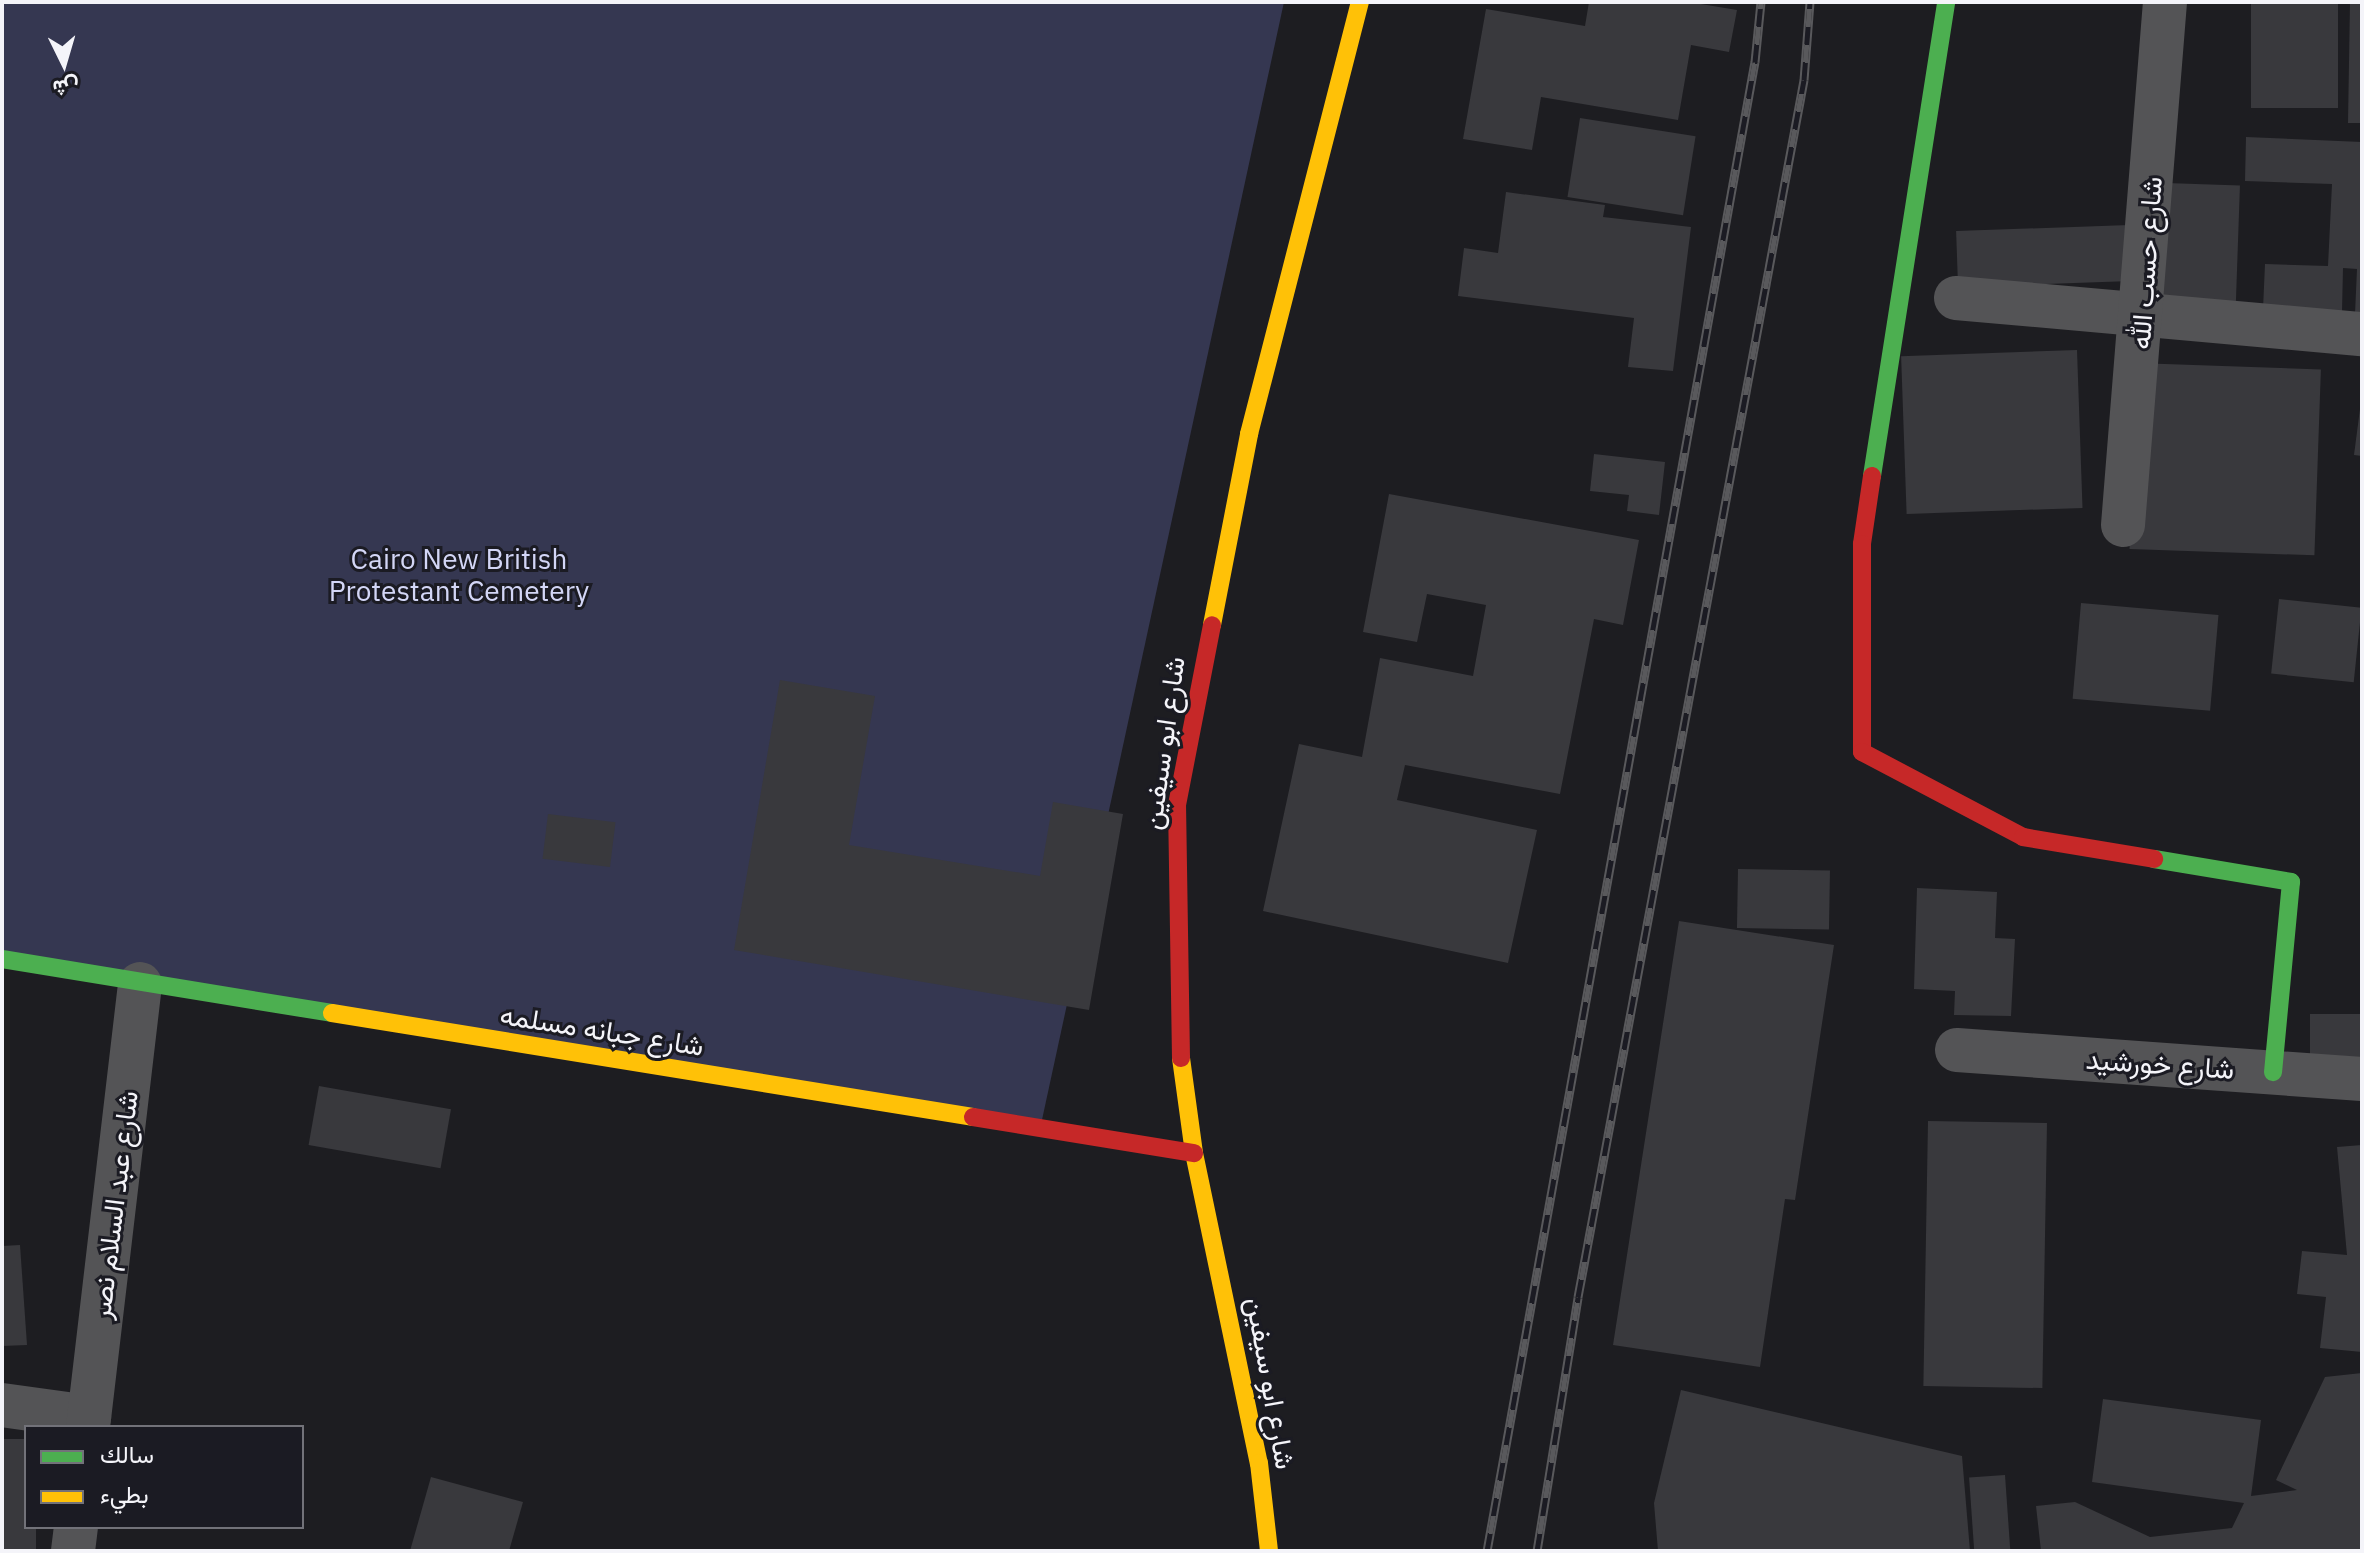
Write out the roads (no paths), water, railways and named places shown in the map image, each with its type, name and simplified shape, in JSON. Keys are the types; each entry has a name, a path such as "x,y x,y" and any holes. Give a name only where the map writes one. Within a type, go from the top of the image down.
{"street":[{"name":"شارع ابو سيفين","path":"1269,1551 1259,1463 1231,1313 1194,1153 1178,1039 1177,805 1249,434 1360,2"},
{"path":"1946,2 1862,544 1862,752 2023,837 2291,882 2273,1072"},
{"name":"شارع حسب الله","path":"2123,525 2144,313 2165,2"},
{"path":"1956,298 2362,334"},
{"name":"شارع جبانه مسلمه","path":"2,959 140,984 1194,1153"},
{"name":"شارع عبد السلام نصر","path":"88,1422 140,984"},
{"name":"شارع خورشيد","path":"1957,1050 2362,1079"},
{"path":"2,1405 88,1422"},
{"path":"73,1551 76,1529"}],"railway":[{"path":"1487,1551 1755,62 1761,2"},
{"path":"1537,1551 1578,1297 1804,80 1810,2"}],"park label":[{"name":"Cairo New British Protestant Cemetery","path":"459,575"}]}
